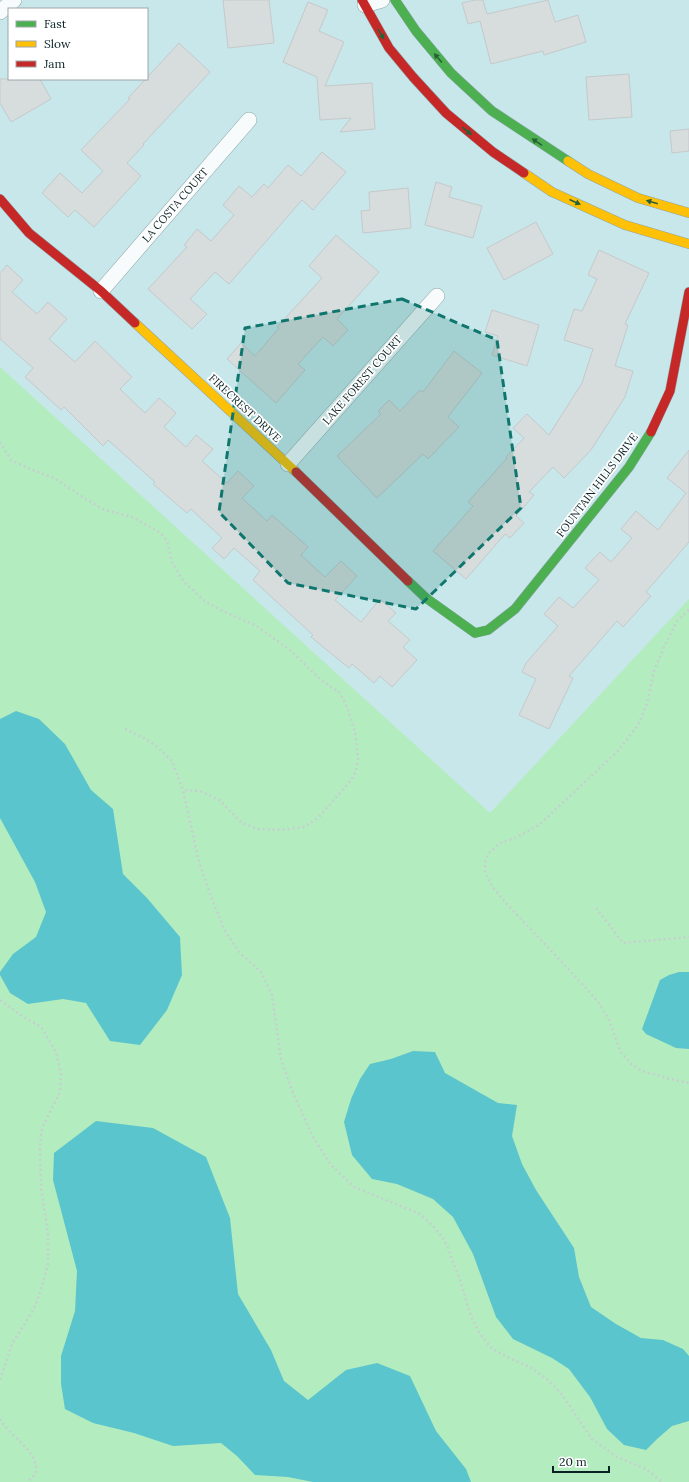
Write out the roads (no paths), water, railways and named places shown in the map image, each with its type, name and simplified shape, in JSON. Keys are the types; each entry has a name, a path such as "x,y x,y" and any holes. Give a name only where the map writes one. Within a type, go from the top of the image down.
{"street":[{"path":"0,12 14,0"},
{"path":"382,0 364,3 390,48 413,77 446,113 493,152 552,192 624,225 689,244"},
{"path":"395,0 416,31 451,73 492,110 539,143 588,174 638,198 689,213"},
{"name":"LA COSTA COURT","path":"101,291 249,120"},
{"name":"FIRECREST DRIVE","path":"0,199 29,233 101,291 288,464 426,598 475,633"},
{"name":"FOUNTAIN HILLS DRIVE","path":"475,633 488,630 515,609 629,466 650,434 670,391 689,292"},
{"name":"LAKE FOREST COURT","path":"288,464 436,296"}],"water":[{"path":"16,711 39,719 65,744 91,790 113,809 123,874 147,898 180,937 182,975 167,1010 140,1045 110,1041 86,1003 63,999 28,1004 10,993 0,975 0,972 13,954 36,937 46,912 35,882 0,818 0,719"},
{"path":"679,972 689,972 689,1049 676,1048 646,1034 642,1029 660,980"},
{"path":"413,1051 435,1052 445,1073 498,1103 517,1105 512,1136 522,1164 536,1190 574,1248 579,1277 591,1307 616,1324 641,1338 663,1340 683,1349 689,1356 689,1421 672,1426 646,1450 624,1445 607,1429 590,1397 569,1369 552,1358 513,1339 496,1317 473,1254 453,1217 433,1199 397,1184 372,1179 352,1155 344,1122 351,1099 360,1079 370,1064 391,1059"},
{"path":"96,1121 153,1128 206,1157 230,1218 238,1294 271,1350 284,1381 308,1400 346,1370 377,1363 410,1376 436,1431 466,1469 471,1482 313,1482 288,1477 255,1475 237,1456 221,1443 173,1446 134,1433 93,1423 65,1409 61,1384 61,1356 75,1311 77,1271 53,1180 54,1153"}]}
